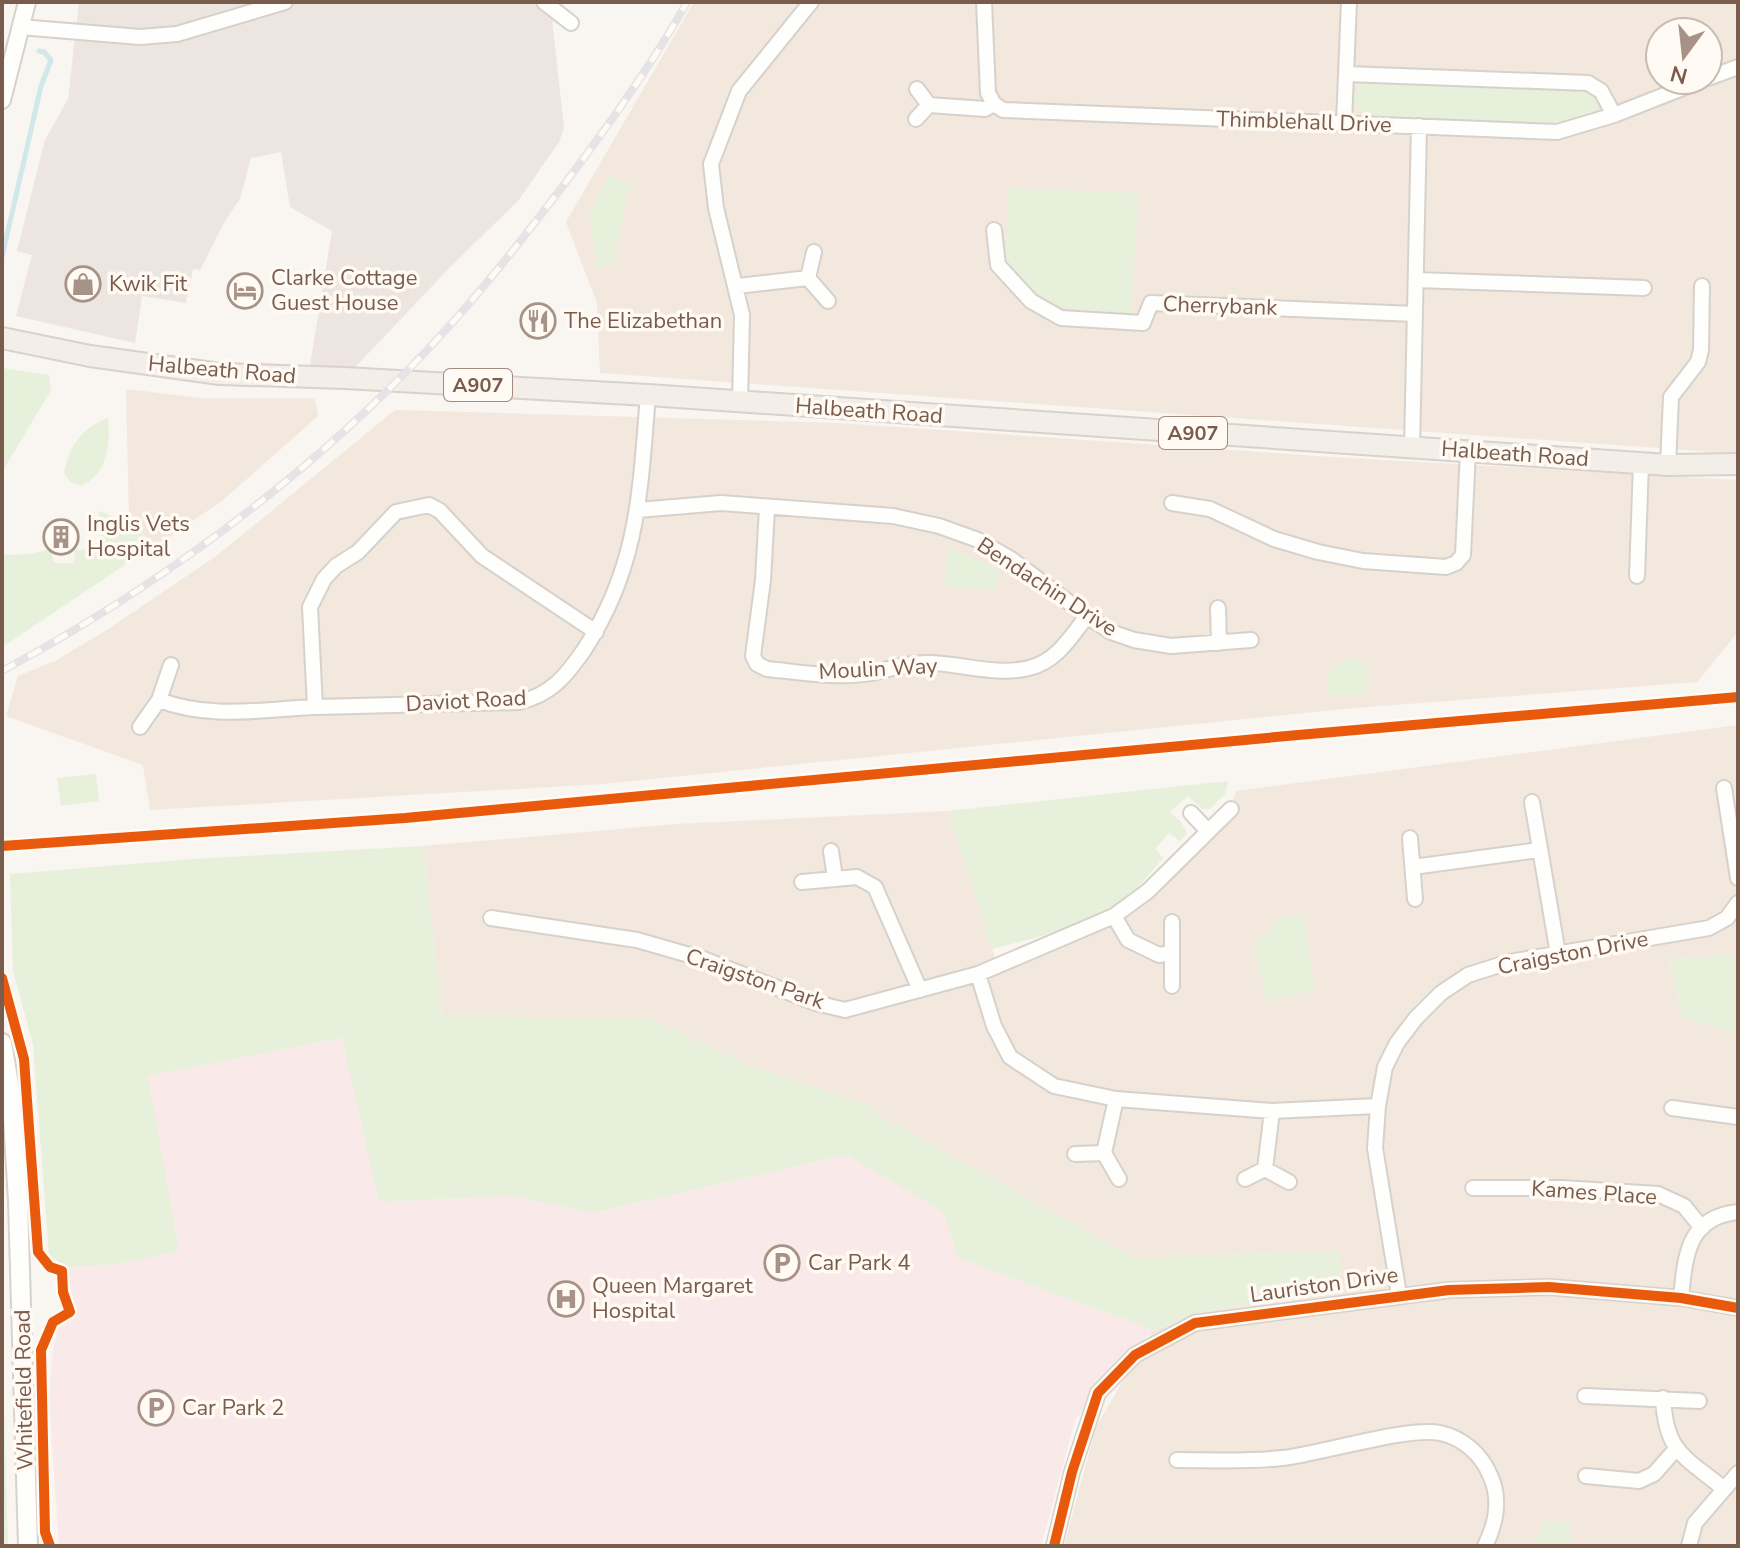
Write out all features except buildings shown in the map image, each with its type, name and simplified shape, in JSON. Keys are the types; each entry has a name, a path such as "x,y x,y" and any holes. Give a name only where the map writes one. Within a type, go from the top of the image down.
{"main road":[{"name":"Halbeath Road","path":"2,338 95,357 220,374 648,395 1668,465 1738,464"},
{"name":"Whitefield Road","path":"2,1043 12,1102 10,1201 28,1546"}],"street":[{"path":"2,100 27,2"},
{"path":"20,27 140,37 177,34 285,2"},
{"path":"544,2 571,23"},
{"path":"740,402 742,315 716,208 711,164 739,91 811,2"},
{"path":"984,2 988,93 994,104"},
{"path":"1344,123 1349,2"},
{"path":"1347,74 1588,83 1601,91 1614,115"},
{"path":"916,119 929,105 917,89"},
{"name":"Thimblehall Drive","path":"929,105 985,109 994,104 1003,110 1557,132 1663,96"},
{"path":"1412,448 1419,126"},
{"name":"Cherrybank","path":"994,230 998,265 1031,301 1061,318 1143,323 1151,303 1415,314"},
{"path":"808,278 814,252"},
{"path":"737,286 808,278"},
{"path":"808,278 828,301"},
{"path":"1416,280 1644,288"},
{"path":"1668,465 1671,397 1698,362 1701,350 1702,286"},
{"name":"Daviot Road","path":"159,700 182,709 215,713 519,702 533,699 555,687 596,632 623,574 638,510 648,395"},
{"path":"1172,503 1210,509 1274,539 1318,552 1363,561 1446,567 1456,563 1463,555 1468,451"},
{"path":"1637,576 1641,463"},
{"name":"Bendachin Drive","path":"638,510 721,503 893,516 939,526 978,540 1011,559 1111,632 1156,646 1251,640"},
{"path":"315,707 310,607 324,579 336,566 358,552 396,512 429,505 440,511 482,556 596,632"},
{"name":"Moulin Way","path":"767,508 763,580 753,656 757,664 767,669 838,675 871,673 895,665 930,663 1003,670 1030,668 1060,651 1087,616"},
{"path":"1218,608 1219,643"},
{"path":"140,727 159,700 171,665"},
{"path":"1724,788 1738,878"},
{"path":"1532,802 1558,954"},
{"name":"Craigston Park","path":"491,918 637,940 703,959 816,1003 845,1010 978,974 1114,916 1148,891 1231,809"},
{"path":"1191,813 1208,831"},
{"path":"1410,838 1415,899"},
{"path":"1413,867 1539,850"},
{"path":"831,851 835,878"},
{"path":"802,882 857,877 875,887 920,990"},
{"name":"Craigston Drive","path":"1399,1295 1375,1148 1385,1067 1397,1043 1441,993 1468,975 1509,962 1709,928 1727,918 1738,903"},
{"path":"1114,916 1128,940 1159,955 1172,953"},
{"path":"1172,922 1172,986"},
{"path":"978,974 994,1026 1010,1057 1054,1086 1116,1099 1272,1111 1378,1106"},
{"path":"1116,1099 1104,1153 1119,1179"},
{"path":"1672,1108 1738,1117"},
{"path":"1265,1169 1272,1111"},
{"path":"1075,1154 1104,1153"},
{"path":"1245,1179 1265,1169"},
{"path":"1265,1169 1289,1182"},
{"name":"Kames Place","path":"1473,1188 1562,1188 1658,1194 1684,1206 1702,1228"},
{"path":"1681,1298 1685,1254 1692,1238 1721,1214 1738,1212"},
{"name":"Lauriston Drive","path":"1054,1546 1072,1472 1098,1393 1135,1355 1195,1323 1399,1295 1549,1287 1681,1298 1738,1308"},
{"path":"1585,1396 1699,1401"},
{"path":"1663,1398 1669,1438 1676,1449 1723,1488"},
{"path":"1177,1460 1279,1458 1423,1432 1439,1433 1474,1450 1494,1483 1496,1512 1485,1546"},
{"path":"1586,1476 1639,1481 1654,1474 1676,1449"},
{"path":"1689,1546 1695,1523 1738,1473"}],"shaded area":[{"path":"79,2 547,2 551,10 564,128 559,142 518,201 452,265 345,378 308,377 332,231 290,207 281,152 251,158 240,199 200,270 193,269 186,303 142,296 135,343 16,316 32,255 17,251 45,140 68,99"},
{"path":"694,2 1738,2 1738,452 600,373 597,303 566,222"},
{"path":"126,389 200,398 315,398 318,416 222,501 148,551 129,516"},
{"path":"395,410 838,423 1348,458 1738,480 1738,632 1697,682 1354,708 602,784 150,810 143,765 6,716 18,676 55,661 105,631 215,557"},
{"path":"1738,725 1738,955 1668,958 1682,1016 1738,1036 1738,1546 1064,1546 1096,1427 1153,1330 1205,1311 1342,1292 1339,1251 1134,1258 875,1113 746,1064 649,1018 442,1016 423,846 677,824 948,811 997,964 1114,916 1231,809 1236,791"},
{"name":"Queen Margaret Hospital","path":"343,1038 379,1202 511,1196 594,1213 846,1155 943,1212 958,1258 1153,1330 1075,1420 1041,1546 59,1546 49,1399 52,1358 68,1267 115,1265 179,1251 147,1076"}],"green space":[{"path":"1367,81 1592,90 1597,94 1598,104 1590,116 1552,124 1367,116 1357,108 1354,98 1357,89"},
{"path":"609,175 630,183 613,265 597,268 589,214"},
{"path":"1008,188 1139,193 1131,315 1054,306 1033,296 1009,269 1006,254"},
{"path":"2,368 49,375 51,390 2,472"},
{"path":"108,418 108,448 102,467 81,486 70,482 64,472 78,438"},
{"path":"99,511 139,526 152,542 119,569 4,646 2,555 32,554 50,549 54,563 74,563 75,550 101,549"},
{"path":"948,546 1000,571 996,590 944,586"},
{"path":"1348,657 1368,666 1365,696 1326,696 1329,670"},
{"path":"96,774 99,801 61,806 57,778"},
{"path":"1228,781 1225,794 1210,809 1202,809 1188,796 1170,812 1187,833 1180,841 1169,833 1155,849 1163,858 1120,903 1075,925 992,949 948,811"},
{"path":"423,846 442,1016 649,1018 746,1064 875,1107 875,1113 1134,1258 1339,1251 1342,1292 1205,1311 1153,1330 958,1258 943,1212 846,1155 593,1213 511,1196 379,1202 342,1038 148,1076 179,1251 115,1265 68,1267 49,1256 33,1044 13,971 10,874 194,859"},
{"path":"1304,916 1315,991 1266,1000 1255,943 1279,919"},
{"path":"1738,955 1738,1036 1682,1016 1668,958"},
{"path":"2,1343 8,1546 2,1546"},
{"path":"1569,1522 1572,1546 1533,1546 1543,1523"}],"waterway":[{"path":"2,257 41,86 51,60 39,51"}],"railway":[{"path":"2,671 118,603 174,566 283,484 383,395 467,306 536,221 631,92 687,2"}],"cycle path":[{"path":"2,846 405,818 1738,697"},
{"path":"2,978 24,1059 38,1252 50,1267 62,1271 63,1292 70,1312 53,1322 41,1350 45,1532 50,1546"},
{"path":"1054,1546 1072,1472 1098,1393 1135,1355 1195,1323 1449,1290 1549,1287 1681,1298 1738,1308"}],"place":[{"name":"Kwik Fit","path":"83,284"},
{"name":"Clarke Cottage Guest House","path":"245,291"},
{"name":"The Elizabethan","path":"538,321"},
{"name":"Inglis Vets Hospital","path":"61,537"},
{"name":"Car Park 4","path":"782,1263"},
{"name":"Queen Margaret Hospital","path":"566,1299"},
{"name":"Car Park 2","path":"156,1408"}]}
